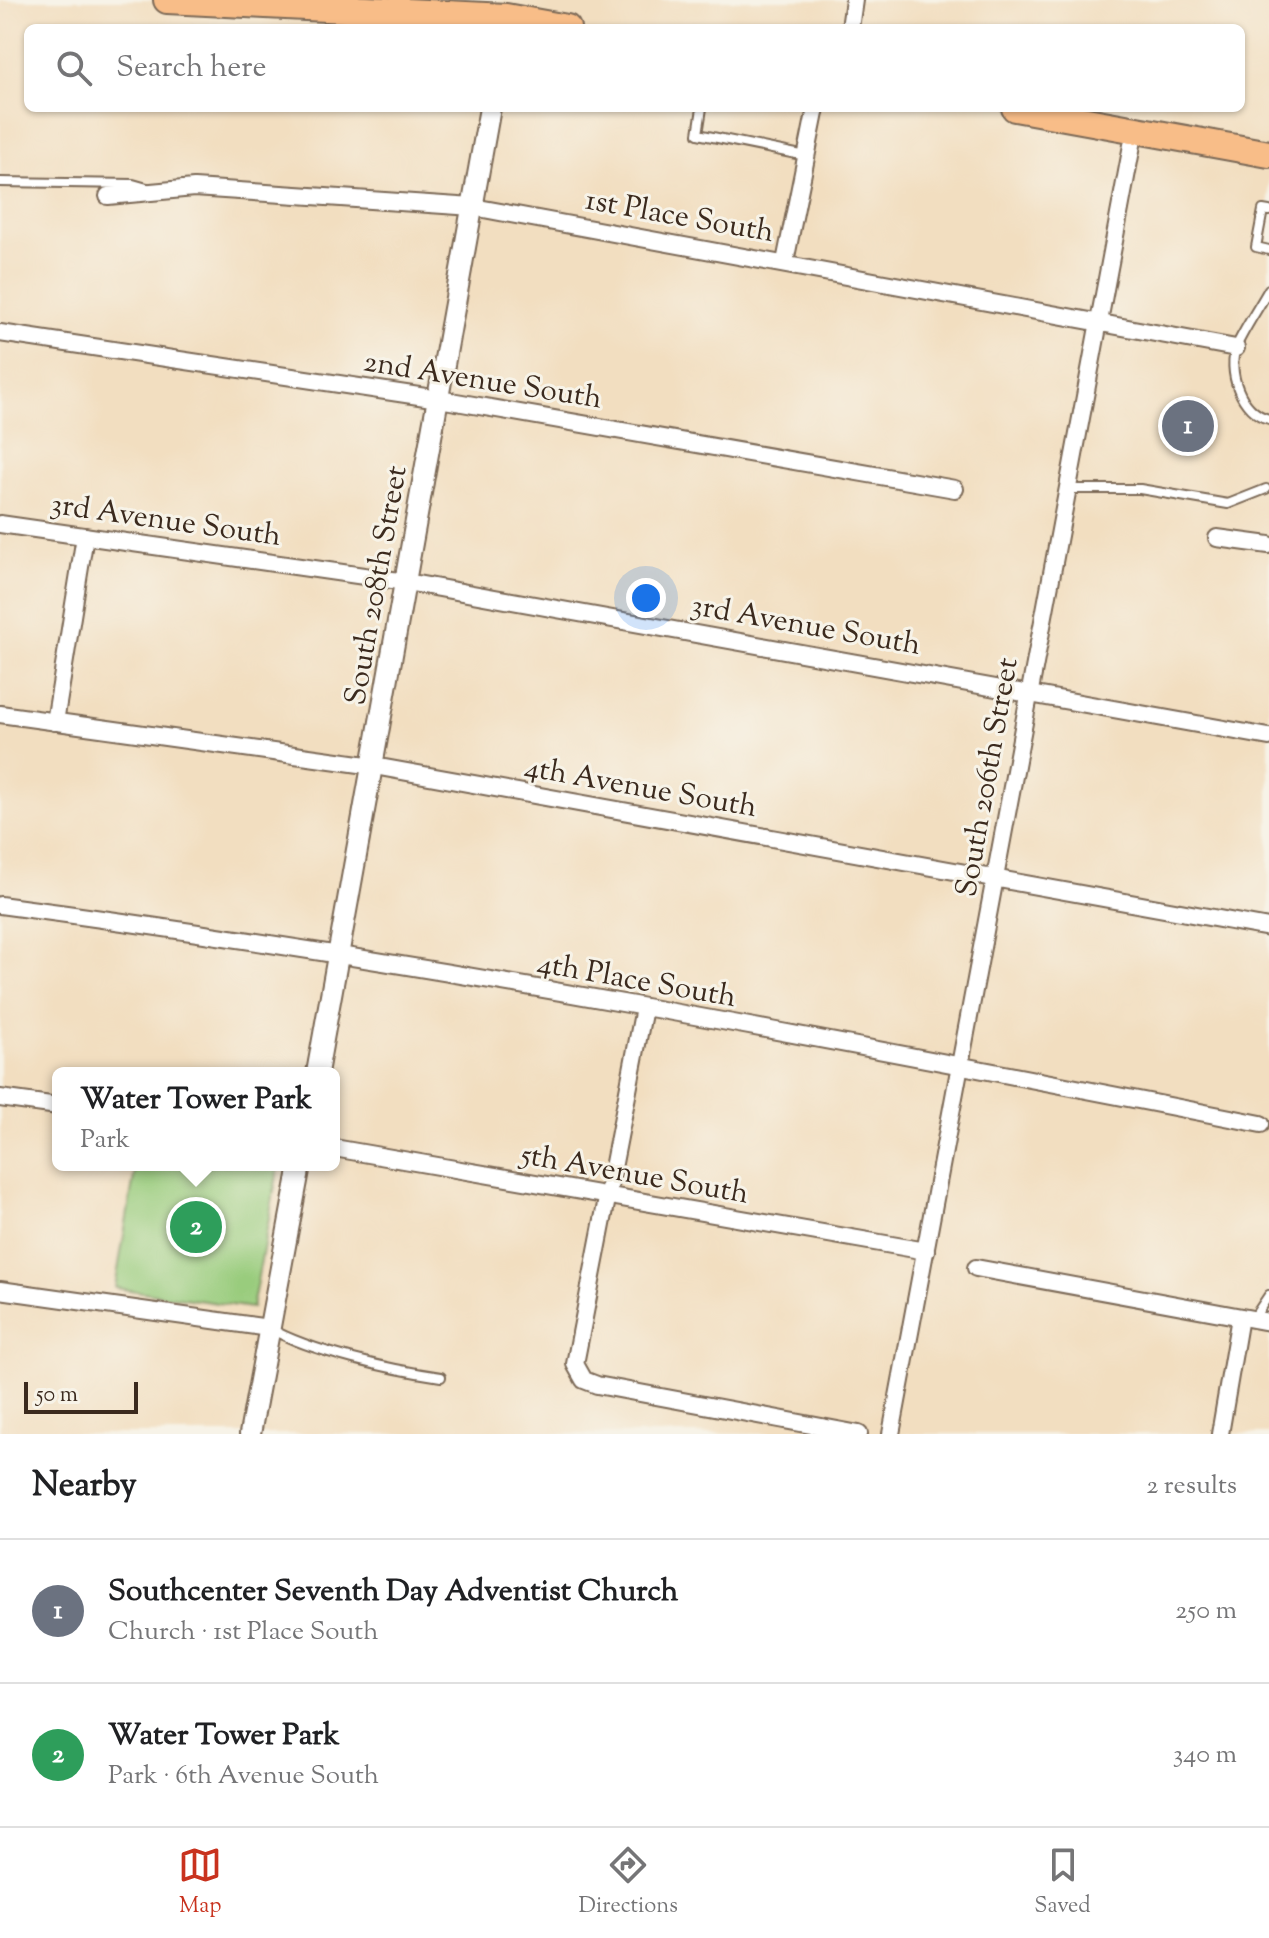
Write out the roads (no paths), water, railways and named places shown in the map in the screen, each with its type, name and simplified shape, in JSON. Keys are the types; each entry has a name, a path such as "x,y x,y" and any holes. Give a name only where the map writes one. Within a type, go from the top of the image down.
{"main road":[{"path":"167,0 506,15 548,24"},
{"path":"1038,112 1269,154"}],"street":[{"path":"851,24 854,0"},
{"name":"South 208th Street","path":"318,1067 489,112"},
{"path":"785,262 815,112"},
{"name":"South 206th Street","path":"891,1434 1135,129"},
{"name":"1st Place South","path":"108,196 194,188 473,207 785,262 1236,348"},
{"name":"2nd Avenue South","path":"0,333 439,399 955,489"},
{"name":"3rd Avenue South","path":"0,524 406,582 1030,691 1269,737"},
{"path":"55,722 85,536"},
{"path":"1217,538 1269,545"},
{"name":"4th Avenue South","path":"0,714 374,766 1269,928"},
{"name":"4th Place South","path":"0,905 338,955 644,1008 961,1065 1261,1124"},
{"path":"644,1008 575,1364 584,1380 597,1385 859,1434"},
{"path":"0,1098 52,1105"},
{"name":"5th Avenue South","path":"340,1149 926,1251"},
{"path":"250,1434 299,1171"},
{"path":"976,1268 1254,1319 1220,1434"},
{"path":"0,1290 269,1328"}],"lane":[{"path":"701,112 698,134 806,156"},
{"path":"0,182 133,184 155,192"},
{"path":"1269,211 1263,210 1256,247 1269,250"},
{"path":"1269,289 1236,348 1234,361 1242,399 1257,417 1269,419"},
{"path":"1068,489 1140,489 1228,504 1268,489 1269,476"},
{"path":"1254,1319 1269,1295"},
{"path":"269,1328 285,1337 382,1366 441,1377"}],"place":[{"name":"Southcenter Seventh Day Adventist Church","path":"1188,426"},
{"name":"Water Tower Park","path":"196,1227"}]}
